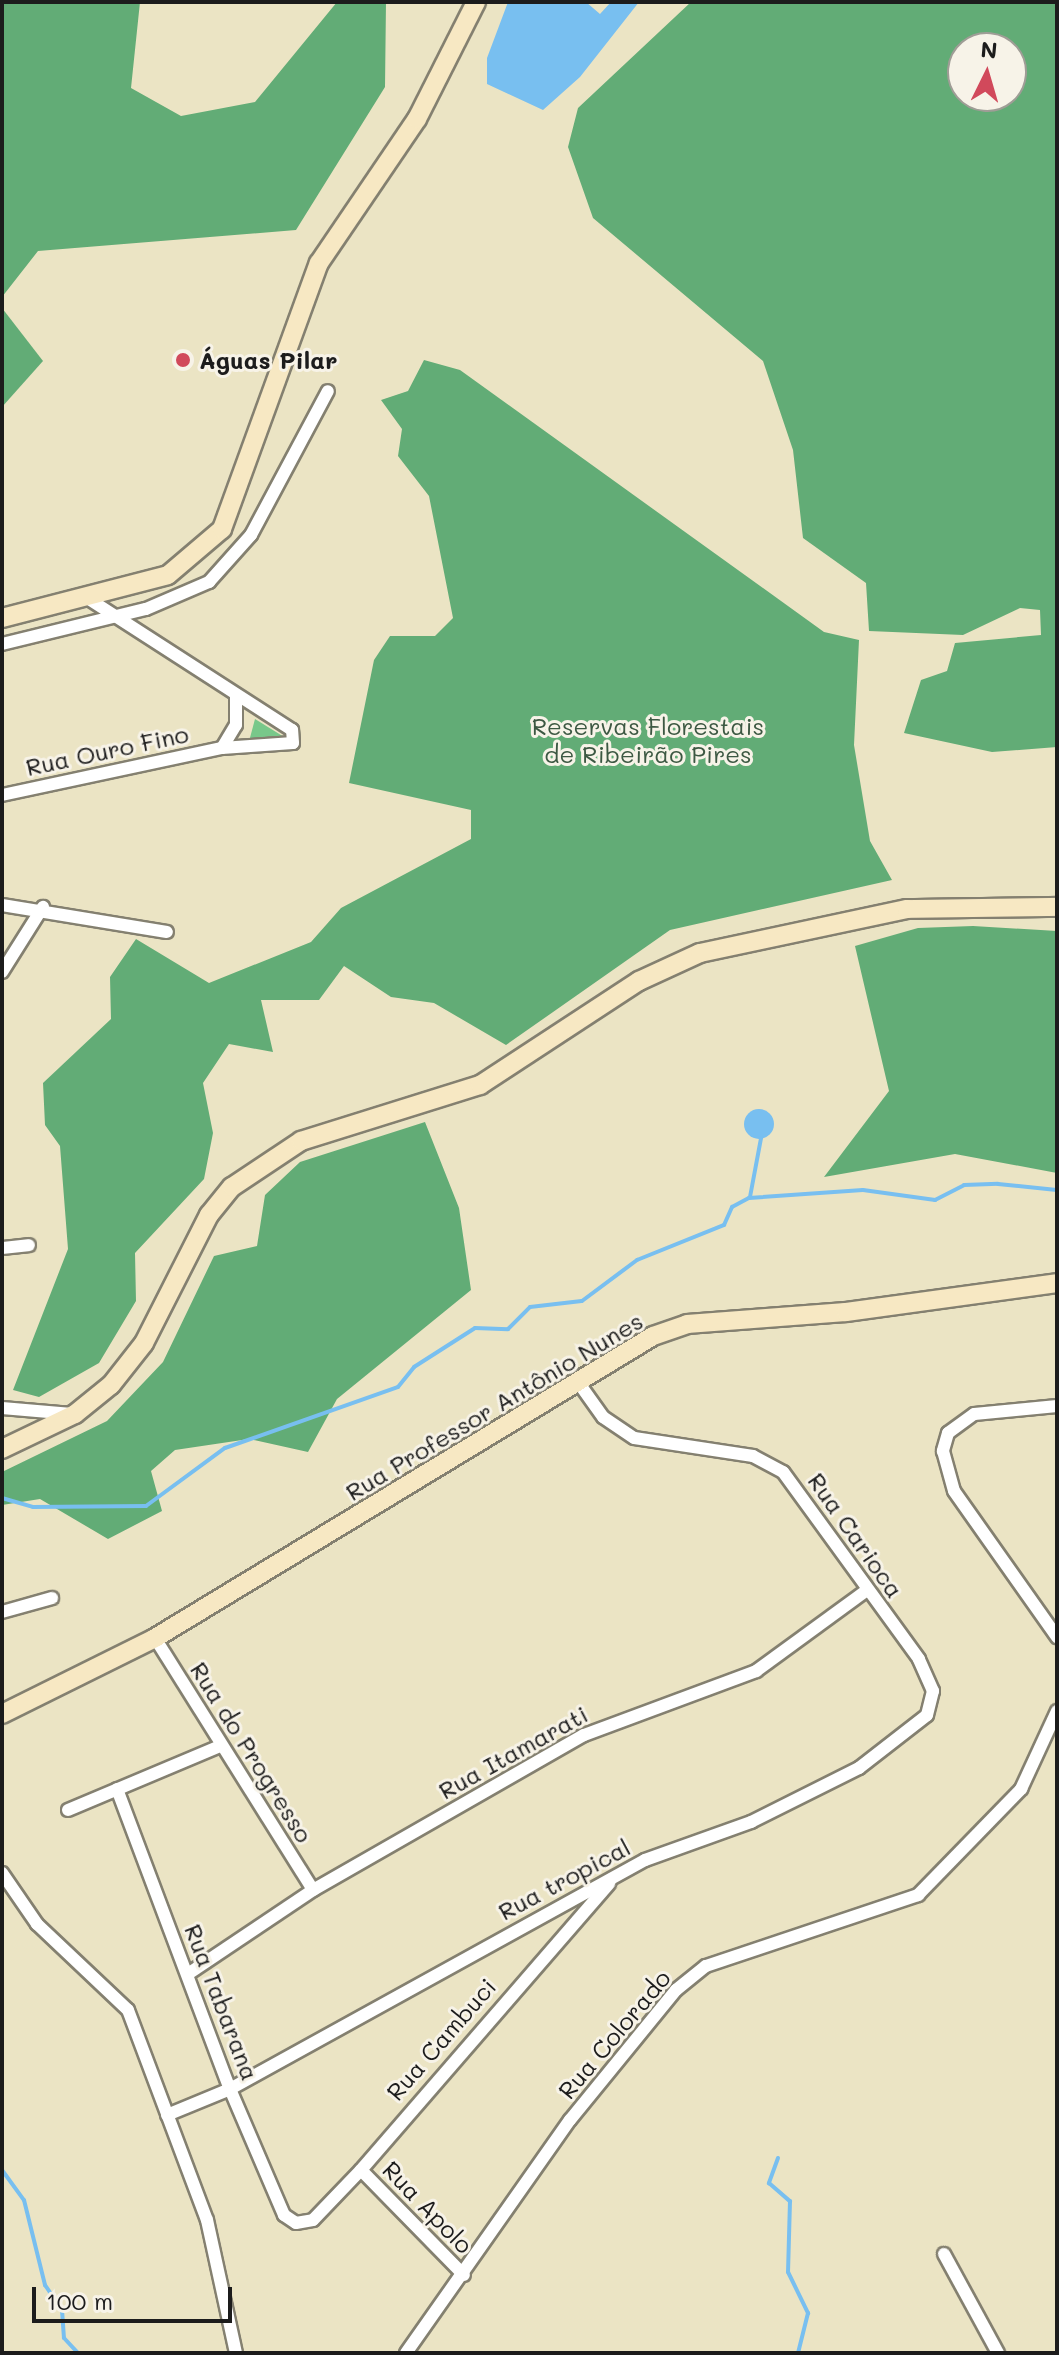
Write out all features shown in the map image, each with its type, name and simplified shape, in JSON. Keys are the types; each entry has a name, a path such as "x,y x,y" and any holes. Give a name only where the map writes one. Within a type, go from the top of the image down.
{"main road":[{"path":"2,618 87,598 185,566 222,529 319,263 432,95 476,2"},
{"path":"2,1449 75,1414 129,1365 209,1215 232,1187 301,1141 480,1085 639,981 700,953 907,909 1057,907"},
{"name":"Rua Professor Antônio Nunes","path":"2,1714 155,1638 578,1382 687,1324 846,1312 1057,1283"}],"street":[{"path":"2,644 175,600 233,562 328,391"},
{"name":"Rua Ouro Fino","path":"2,795 222,748 283,747 295,738 87,598"},
{"name":"Rua Ouro Fino","path":"222,748 236,725 236,697"},
{"path":"2,905 43,907 167,932"},
{"path":"2,972 43,907"},
{"path":"2,1248 29,1245"},
{"name":"Rua Carioca","path":"578,1382 603,1417 634,1438 770,1462 796,1486 919,1659"},
{"path":"1057,1406 974,1414 948,1433 943,1451 954,1491 1057,1637"},
{"path":"2,1408 75,1414"},
{"name":"Rua Itamarati","path":"188,1974 313,1890 584,1735 756,1671 867,1590"},
{"path":"2,1612 52,1598"},
{"name":"Rua do Progresso","path":"155,1638 313,1890"},
{"name":"Rua tropical","path":"167,2115 230,2089 616,1876 796,1801 897,1743 932,1703 932,1681 919,1659"},
{"name":"Rua Colorado","path":"406,2353 464,2275 570,2120 676,1990 706,1966 918,1895 1021,1789 1057,1711"},
{"path":"68,1810 220,1746"},
{"name":"Rua Tabarana","path":"117,1789 230,2089 284,2215 296,2223"},
{"path":"2,1873 37,1924 122,2000 207,2220 236,2353"},
{"name":"Rua Cambuci","path":"296,2223 313,2220 361,2170 616,1876"},
{"name":"Rua Apolo","path":"361,2170 464,2275"},
{"path":"944,2254 998,2353"}],"green space":[{"path":"2,2 140,2 131,88 181,116 255,102 337,2 386,2 385,87 296,230 38,251 2,297"},
{"path":"691,2 1057,2 1057,747 992,752 904,733 921,680 947,671 955,643 1041,635 1040,610 1020,608 963,635 869,631 866,583 803,538 793,450 763,361 593,218 568,147 578,108"},
{"path":"2,308 43,361 2,407"},
{"name":"Reservas Florestais de Ribeirão Pires","path":"424,360 460,370 824,632 859,640 854,745 870,841 892,880 670,930 506,1045 434,1003 391,997 344,966 319,1000 261,1000 273,1052 229,1044 203,1083 213,1133 204,1179 135,1253 136,1301 99,1363 39,1397 13,1390 68,1249 60,1146 45,1125 43,1083 111,1019 110,977 136,939 209,983 311,942 341,908 471,839 471,810 349,783 374,660 390,636 435,636 453,618 429,496 398,456 402,429 381,400 408,391"},
{"path":"255,719 289,740 247,749"},
{"path":"973,926 1057,931 1057,1173 955,1154 824,1177 889,1091 855,946 918,928"},
{"path":"425,1122 459,1208 471,1290 337,1399 308,1452 249,1439 175,1450 151,1471 162,1511 108,1539 40,1499 2,1505 2,1472 107,1421 163,1362 214,1256 257,1246 265,1195 300,1162"}],"water":[{"path":"508,2 586,2 600,14 611,2 639,2 580,77 543,110 487,84 487,58"},
{"path":"759,1109 770,1113 774,1124 770,1135 759,1139 748,1135 744,1124 748,1113"}],"waterway":[{"path":"750,1197 761,1138"},
{"path":"2,1498 33,1507 146,1506 225,1448 398,1387 414,1367 475,1328 508,1329 530,1307 582,1301 637,1260 724,1225 732,1207 749,1198 863,1190 935,1200 964,1185 998,1184 1057,1190"},
{"path":"778,2158 769,2183 790,2201 788,2272 808,2313 798,2353"},
{"path":"2,2170 24,2200 45,2285 62,2310 64,2338 78,2353"}],"place":[{"name":"Águas Pilar","path":"183,360"}]}
